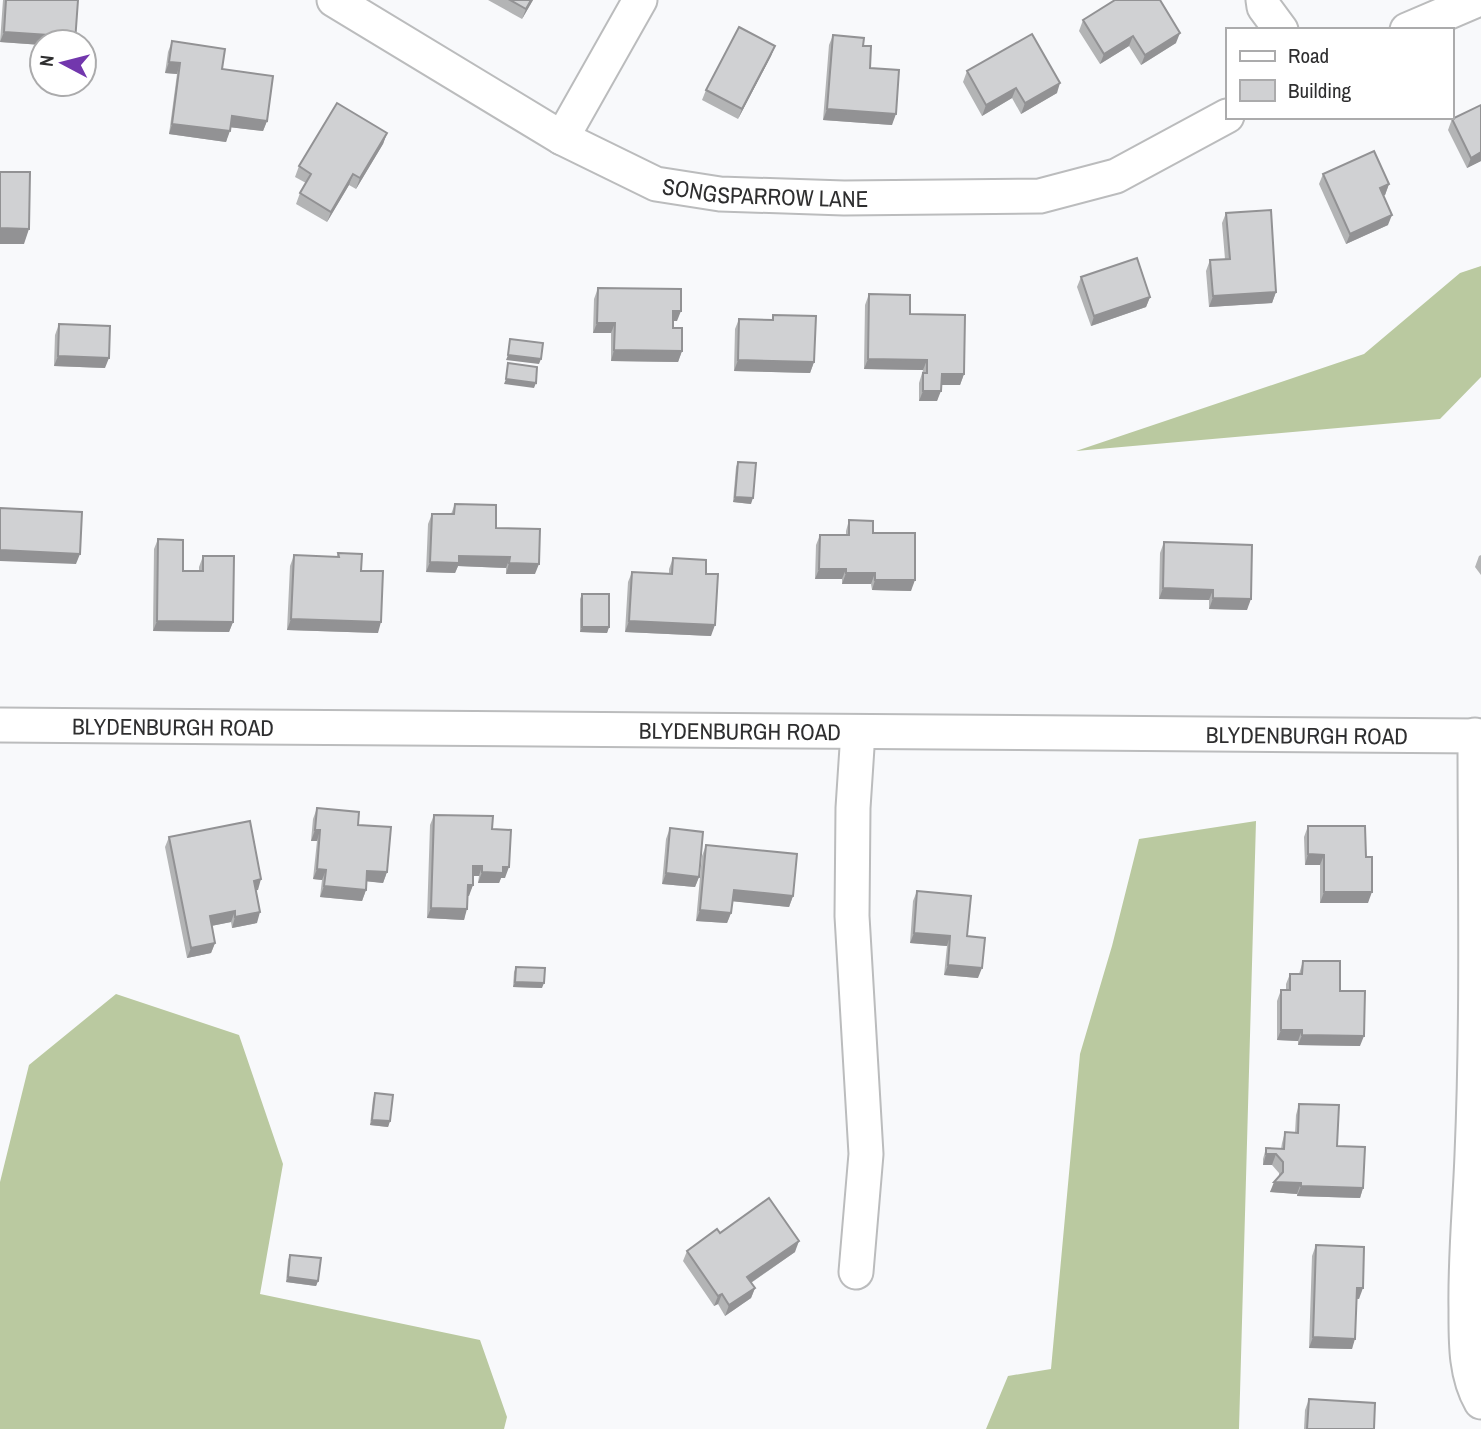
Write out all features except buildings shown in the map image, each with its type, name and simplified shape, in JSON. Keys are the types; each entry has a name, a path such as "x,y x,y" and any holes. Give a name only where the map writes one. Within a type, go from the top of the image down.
{"street":[{"name":"SONGSPARROW LANE","path":"334,0 562,138 656,184 720,194 844,198 1040,197 1116,176 1226,117"},
{"path":"562,138 640,0"},
{"path":"1263,0 1264,7 1280,28"},
{"path":"1412,28 1476,0"},
{"name":"BLYDENBURGH ROAD","path":"0,725 1478,735"},
{"path":"856,1272 866,1154 852,916 853,808 858,732"},
{"path":"1478,735 1472,1155 1465,1272 1468,1367 1481,1402"}],"green space":[{"path":"1481,266 1481,377 1440,419 1076,451 1364,354 1460,273"},
{"path":"1256,821 1239,1429 986,1429 1008,1376 1051,1369 1080,1054 1112,946 1139,839"},
{"path":"116,994 239,1035 283,1164 260,1294 480,1340 507,1417 504,1429 0,1429 0,1182 29,1065"}]}
